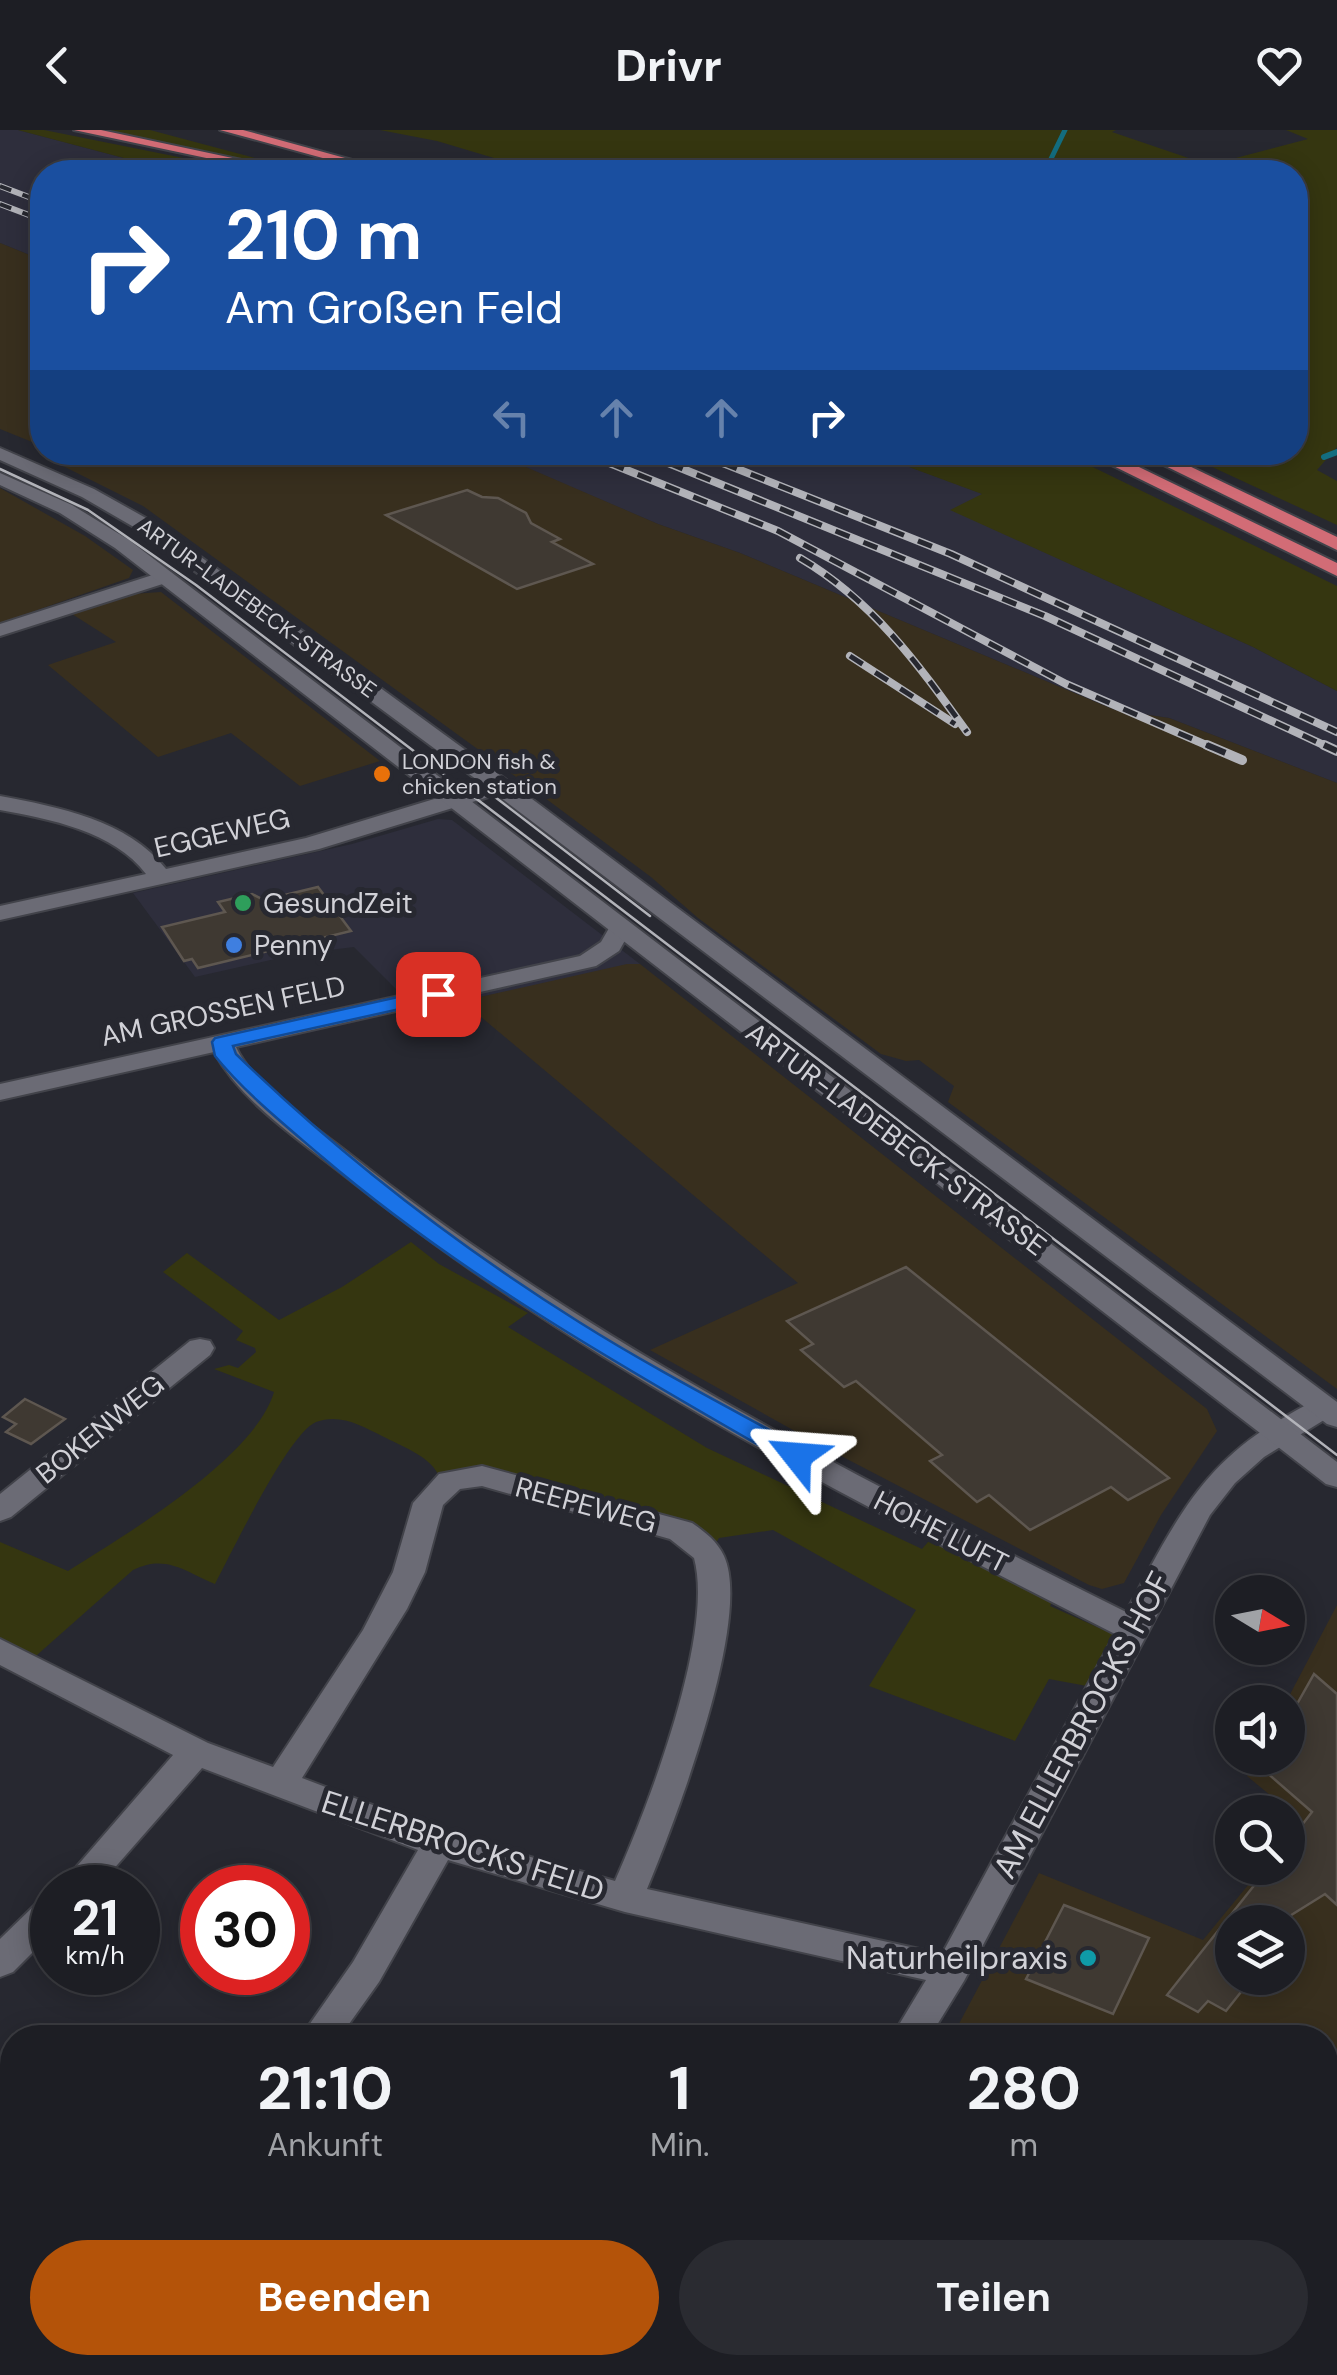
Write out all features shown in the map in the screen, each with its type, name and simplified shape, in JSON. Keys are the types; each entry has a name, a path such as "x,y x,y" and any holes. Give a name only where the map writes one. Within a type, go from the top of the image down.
{"highway":[{"path":"81,130 231,160"},
{"path":"227,130 343,160"},
{"path":"254,130 350,160"},
{"path":"204,135 296,160"},
{"path":"1119,465 1337,570"},
{"path":"1171,465 1337,544"}],"street":[{"name":"ARTUR-LADEBECK-STRASSE","path":"0,453 88,493 146,526 500,786 1331,1412"},
{"name":"ARTUR-LADEBECK-STRASSE","path":"0,478 90,522 164,577 1337,1477"},
{"path":"0,630 164,577"},
{"path":"454,800 500,786"},
{"name":"EGGEWEG","path":"0,913 311,844 454,800"},
{"path":"0,803 46,810 92,826 148,861 160,878"},
{"name":"AM GROSSEN FELD","path":"0,1092 576,964 604,953 616,940 620,928"},
{"name":"HOHE LUFT","path":"222,1042 226,1056 366,1183 464,1256 574,1329 790,1452 1134,1630"},
{"name":"BOKENWEG","path":"0,1510 200,1348"},
{"name":"AM ELLERBROCKS HOF","path":"917,2025 951,1971 1197,1510 1241,1456 1278,1432 1331,1412"},
{"name":"REEPEWEG","path":"279,1785 372,1649 410,1573 431,1498 447,1482 459,1476 482,1476 681,1531 707,1553 714,1578 706,1648 696,1711 671,1793 626,1898"},
{"name":"ELLERBROCKS FELD","path":"0,1651 196,1752 438,1844 626,1898 951,1971"},
{"path":"96,1865 196,1752"},
{"path":"327,2025 366,1972 438,1844"},
{"path":"0,1962 30,1933"}],"shaded area":[{"path":"0,130 18,130 132,160 30,160 30,255 0,243"},
{"path":"18,130 44,130 193,160 132,160"},
{"path":"95,130 150,130 263,160"},
{"path":"380,130 1116,130 1112,132 1194,160 501,160 437,141"},
{"path":"1286,130 1337,130 1337,447 1317,470 1337,481 1337,525 1208,465 1308,465 1308,160 1228,160 1308,139"},
{"path":"0,243 30,255 30,441 0,429"},
{"path":"61,465 521,465 1115,710 1169,718 1337,783 1337,1389 948,1102 954,1086 919,1060 906,1061 881,1054 545,798 143,506"},
{"path":"519,465 910,465 983,494 952,510 1253,647 1337,691 1337,783 1169,718 1115,710 740,553 658,524"},
{"path":"1089,465 1337,586 1337,691 1253,647 950,510 982,494 909,467"},
{"path":"0,488 85,536 133,570 129,578 0,623"},
{"path":"161,592 380,761 300,786 231,733 158,757 48,665 116,642 72,614 133,594"},
{"path":"438,819 452,820 640,964 462,1001 440,982 397,990 354,947 297,954 195,977 133,893 352,844"},
{"path":"640,964 1207,1409 1217,1431 1161,1515 1124,1583 1102,1589 1089,1585 818,1444 650,1350 798,1283 462,1001"},
{"path":"411,1242 439,1264 528,1313 508,1327 707,1448 922,1549 934,1535 1056,1595 1050,1606 1115,1635 1087,1686 1049,1679 1015,1741 869,1686 916,1610 773,1530 719,1538 713,1548 448,1473 433,1480 438,1474 428,1461 359,1425 334,1419 316,1422 291,1448 215,1584 175,1566 145,1565 133,1570 37,1655 27,1656 0,1641 0,1542 68,1571 153,1516 215,1468 242,1443 262,1417 274,1392 214,1369 229,1365 238,1368 256,1352 255,1348 236,1340 243,1331 163,1272 187,1253 279,1320 342,1287"},
{"path":"1337,1605 1337,2025 958,2025 1039,1873 1203,1940 1215,1925 1215,1995 1305,1995 1305,1905 1232,1905 1248,1885 1305,1885 1305,1795 1270,1795 1247,1776 1305,1775 1305,1685 1295,1685"}],"building":[{"path":"467,490 482,497 498,498 526,513 531,523 560,539 552,542 593,564 517,589 386,515"},
{"name":"Penny","path":"318,887 351,931 198,968 192,959 184,961 162,927 225,912 218,902 252,894 264,900"},
{"path":"906,1267 1169,1478 1128,1500 1111,1487 1030,1530 989,1495 977,1502 930,1461 942,1455 856,1381 844,1387 801,1350 813,1344 787,1321"},
{"path":"25,1399 65,1419 31,1444 6,1432 16,1424 3,1417"},
{"path":"1314,1674 1337,1694 1337,1905 1325,1894 1305,1906 1239,1905 1254,1885 1305,1885 1305,1821 1312,1812 1305,1806 1305,1795 1292,1795 1270,1775 1305,1775 1305,1690"},
{"name":"Naturheilpraxis","path":"1064,1905 1149,1938 1113,2014 1026,1979"},
{"path":"1215,1935 1215,1995 1239,1995 1226,2011 1208,2001 1198,2012 1167,1995"}],"waterway":[{"path":"1050,160 1065,130"},
{"path":"1324,457 1337,452"}],"tram line":[{"path":"0,469 88,510 196,585 1337,1455"},
{"path":"495,797 650,916"}],"railway":[{"path":"0,186 30,197"},
{"path":"0,204 30,215"},
{"path":"614,465 778,531 1066,684 1213,748"},
{"path":"673,465 1045,616 1330,748"},
{"path":"728,465 951,554 1337,732"},
{"path":"800,558 872,614 912,658 967,732"},
{"path":"850,656 955,724"},
{"path":"1207,745 1242,760"},
{"path":"1324,745 1337,751"}],"place":[{"name":"LONDON fish & chicken station","path":"382,774"},
{"name":"GesundZeit","path":"243,903"},
{"name":"Penny","path":"234,945"},
{"name":"Naturheilpraxis","path":"1088,1958"}],"route":[{"path":"438,994 222,1042 226,1056 286,1114 366,1183 464,1256 574,1329 797,1456"}]}
